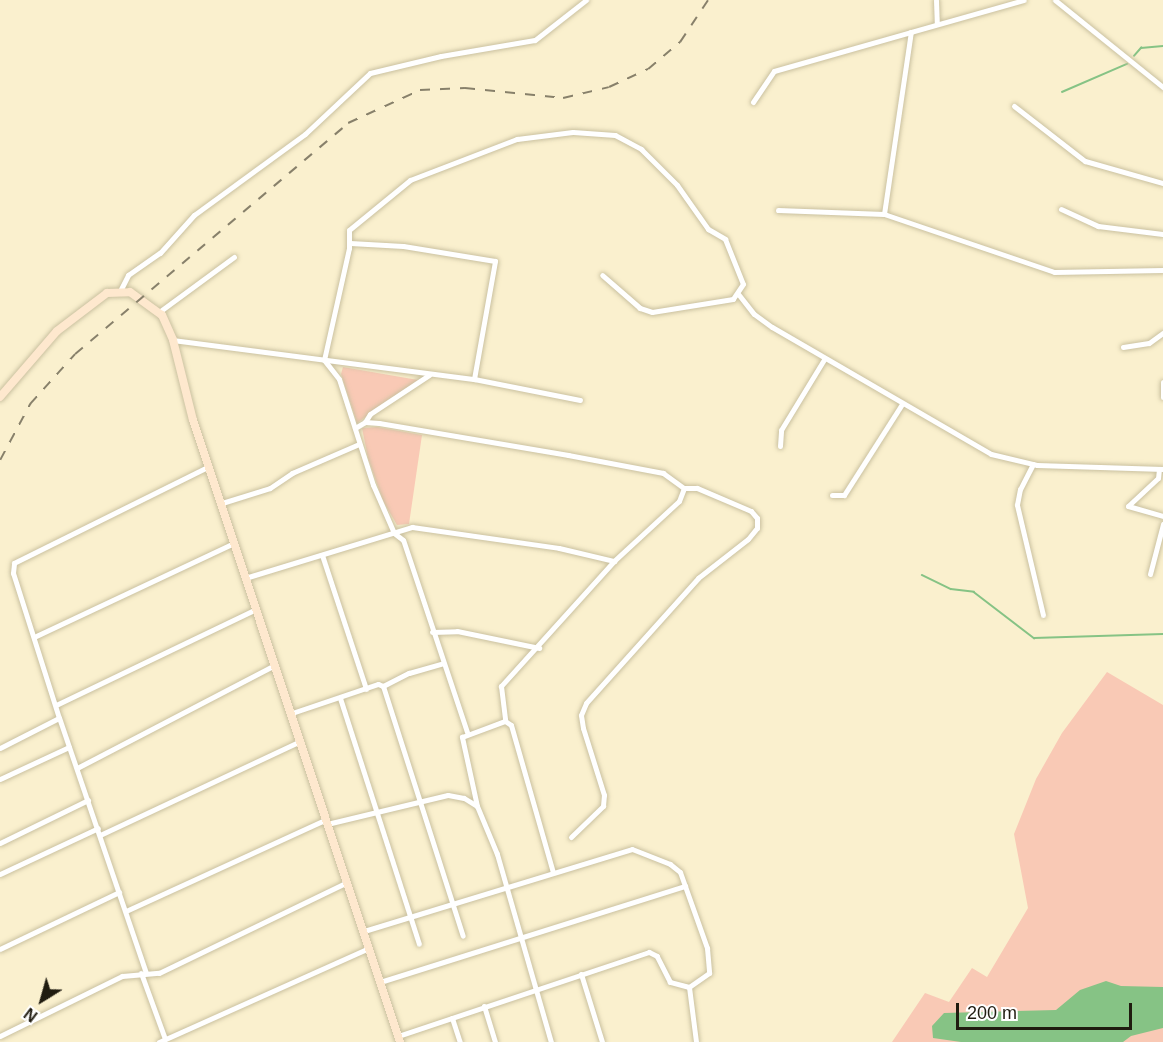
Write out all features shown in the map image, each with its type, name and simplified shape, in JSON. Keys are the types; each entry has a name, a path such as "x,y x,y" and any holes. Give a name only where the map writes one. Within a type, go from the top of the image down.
{"street":[{"path":"0,397 73,317 96,299 121,290 128,275 160,253 194,215 305,134 370,73 535,40 586,0"},
{"path":"936,0 937,24"},
{"path":"753,102 774,70 1009,2 1024,0"},
{"path":"1055,0 1163,87"},
{"path":"884,214 911,32"},
{"path":"1014,106 1085,161 1163,183"},
{"path":"324,360 350,243 349,230 355,223 410,180 517,139 573,132 615,135 641,149 677,184 708,229 725,239 743,277 739,295"},
{"path":"1061,209 1098,226 1163,234"},
{"path":"778,210 884,214 1040,269 1067,273 1163,270"},
{"path":"350,243 403,246 495,261 474,379"},
{"path":"159,312 234,257"},
{"path":"602,275 640,308 652,312 702,307 739,295"},
{"path":"121,290 159,312 173,340 193,420 292,713 345,883 364,931 399,1039 484,1006 649,951 657,956 670,982 689,987 707,977 711,966 685,886 676,868 632,849 364,931"},
{"path":"739,295 765,323 976,448 1033,464 1161,469 1158,478 1128,506 1163,516"},
{"path":"1123,347 1149,343 1163,333"},
{"path":"173,340 429,375 474,379 580,400"},
{"path":"780,446 781,430 825,358"},
{"path":"324,360 339,379 359,444 394,533 404,540 432,632 467,732"},
{"path":"355,428 365,422 370,414 429,375"},
{"path":"1163,382 1163,397"},
{"path":"832,495 844,495 902,404"},
{"path":"365,422 663,473 684,488 697,488 751,511 757,518 757,528 748,540 698,578 586,703 581,715 583,728 604,795 603,806 571,837"},
{"path":"222,503 270,488 292,473 359,444"},
{"path":"1033,464 1020,489 1017,505 1043,615"},
{"path":"210,466 14,563 13,573 59,718 126,911 162,1041 369,948"},
{"path":"553,872 511,725 505,721 501,686 539,648 614,561 679,501 684,488"},
{"path":"1150,574 1163,524"},
{"path":"245,578 412,527 559,548 614,561"},
{"path":"34,637 234,543"},
{"path":"322,555 366,689"},
{"path":"56,705 255,609"},
{"path":"432,632 457,632 539,648"},
{"path":"292,713 366,689 383,686 409,673 443,663"},
{"path":"77,768 275,665"},
{"path":"383,686 418,802 463,936"},
{"path":"340,698 419,944"},
{"path":"0,748 59,718"},
{"path":"505,721 467,732 462,737 462,753 477,807 487,824 551,1042"},
{"path":"100,835 301,741"},
{"path":"0,779 69,747"},
{"path":"126,911 326,822 457,795 477,807"},
{"path":"0,843 88,800"},
{"path":"0,874 98,828"},
{"path":"0,1036 122,976 159,973 345,883"},
{"path":"380,982 685,886"},
{"path":"0,949 119,892"},
{"path":"581,974 602,1042"},
{"path":"689,987 696,1042"},
{"path":"484,1006 495,1042"},
{"path":"452,1018 460,1042"}],"shaded area":[{"path":"343,367 418,380 357,423 341,374"},
{"path":"377,427 422,435 409,524 397,525 383,501 368,458 362,428"},
{"path":"1107,672 1163,705 1163,1042 892,1042 925,993 949,1002 972,968 987,977 1028,908 1014,834 1036,779 1062,733"},
{"path":"1106,981 1121,986 1163,987 1163,1028 1131,1036 1123,1042 961,1042 933,1038 932,1026 944,1013 1056,1010 1080,990"}],"waterway":[{"path":"1134,56 1141,48 1163,46"},
{"path":"1062,92 1127,64"},
{"path":"922,575 951,589 974,592 1034,638 1163,634"}],"railway":[{"path":"0,460 30,404 75,354 348,123 420,90 465,88 563,98 609,87 648,69 680,42 708,0"}]}
